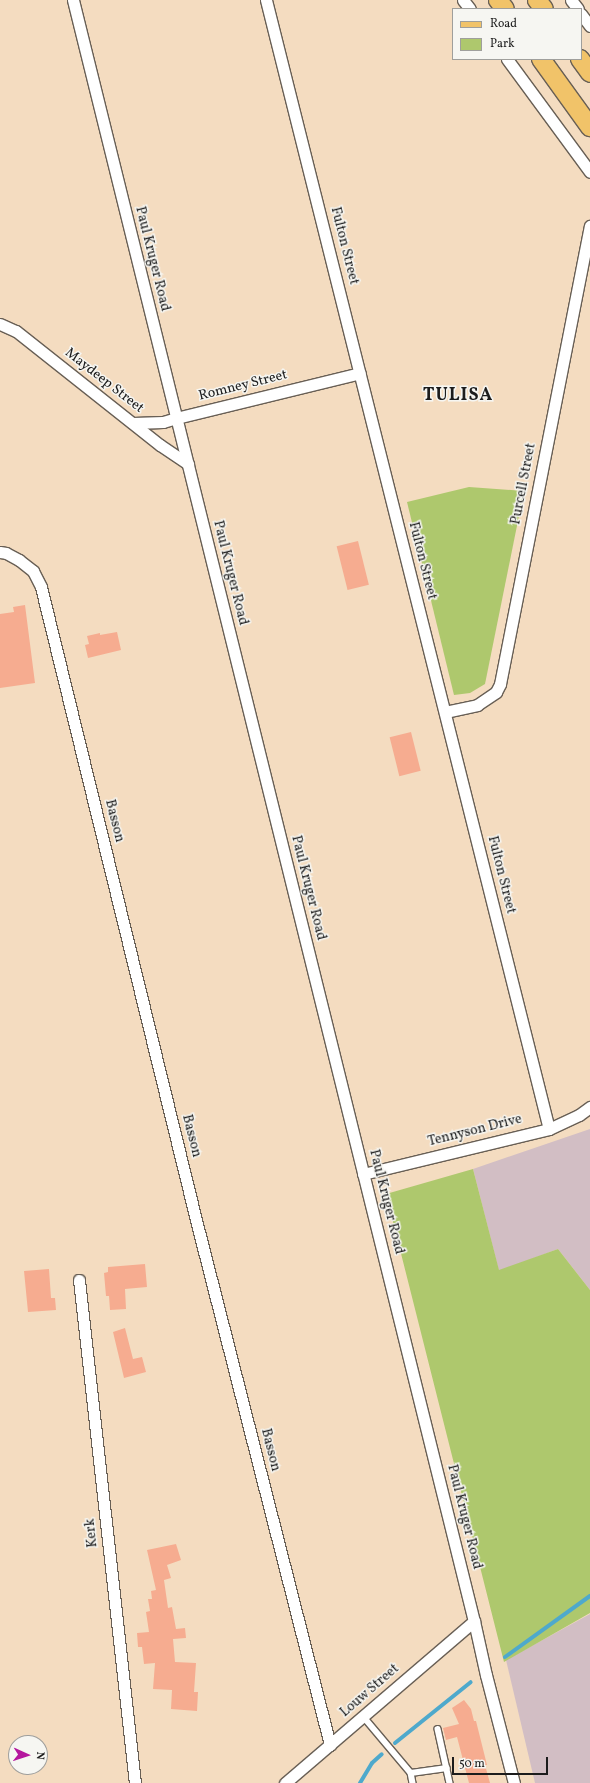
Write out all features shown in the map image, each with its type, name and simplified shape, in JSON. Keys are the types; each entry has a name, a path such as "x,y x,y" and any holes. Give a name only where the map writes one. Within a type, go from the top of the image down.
{"main road":[{"path":"498,0 504,8"},
{"path":"537,0 543,8"},
{"path":"542,60 590,127"},
{"path":"581,60 590,73"}],"street":[{"name":"Paul Kruger Road","path":"73,0 474,1621 486,1675 514,1783"},
{"name":"Fulton Street","path":"266,0 549,1129"},
{"path":"463,0 469,8"},
{"path":"571,0 577,8"},
{"path":"582,15 590,26"},
{"path":"508,60 590,172"},
{"name":"Purcell Street","path":"445,712 477,705 496,692 500,684 590,226"},
{"name":"Maydeep Street","path":"0,324 16,331 160,445 188,464"},
{"name":"Romney Street","path":"133,423 163,422 360,373"},
{"name":"Basson","path":"0,552 6,553 19,560 33,571 41,587 195,1216 330,1745"},
{"name":"Tennyson Drive","path":"363,1174 549,1129 579,1115 590,1107"},
{"name":"Kerk","path":"80,1280 135,1783"},
{"name":"Louw Street","path":"285,1783 474,1621"}],"lane":[{"path":"363,1716 411,1773 413,1783"},
{"path":"438,1729 450,1783"},
{"path":"411,1773 447,1768"}],"shaded area":[{"path":"590,1129 590,1290 558,1249 499,1271 473,1169"},
{"path":"590,1614 590,1783 535,1783 506,1660"}],"green space":[{"path":"469,487 524,491 485,684 470,693 454,695 407,502"},
{"path":"473,1169 499,1270 558,1249 590,1290 590,1613 504,1662 386,1194"}],"building":[{"path":"358,541 369,585 348,590 337,546"},
{"path":"25,605 35,683 0,688 0,614 14,612 13,607"},
{"path":"117,632 121,650 88,658 85,645 89,644 87,636 100,633 100,635"},
{"path":"411,732 421,771 399,776 390,737"},
{"path":"145,1264 147,1287 125,1289 126,1309 110,1310 109,1296 106,1296 104,1273 108,1272 108,1267"},
{"path":"49,1269 51,1298 55,1298 56,1310 28,1312 24,1271"},
{"path":"125,1328 133,1359 142,1357 146,1372 124,1378 113,1332"},
{"path":"176,1544 181,1560 167,1565 171,1578 164,1580 168,1608 172,1607 176,1629 185,1628 186,1638 173,1639 175,1662 196,1663 194,1692 198,1692 197,1711 171,1709 172,1690 153,1689 155,1663 144,1664 142,1647 138,1647 137,1633 149,1632 146,1612 150,1611 148,1599 152,1599 151,1591 156,1590 147,1550"},
{"path":"464,1700 471,1709 474,1721 476,1721 490,1783 469,1783 457,1737 446,1740 443,1728 459,1724 452,1708"}],"waterway":[{"path":"505,1657 590,1596"},
{"path":"395,1743 471,1682"},
{"path":"360,1783 372,1763 382,1754"}],"district":[{"name":"TULISA","path":"458,396"}]}
